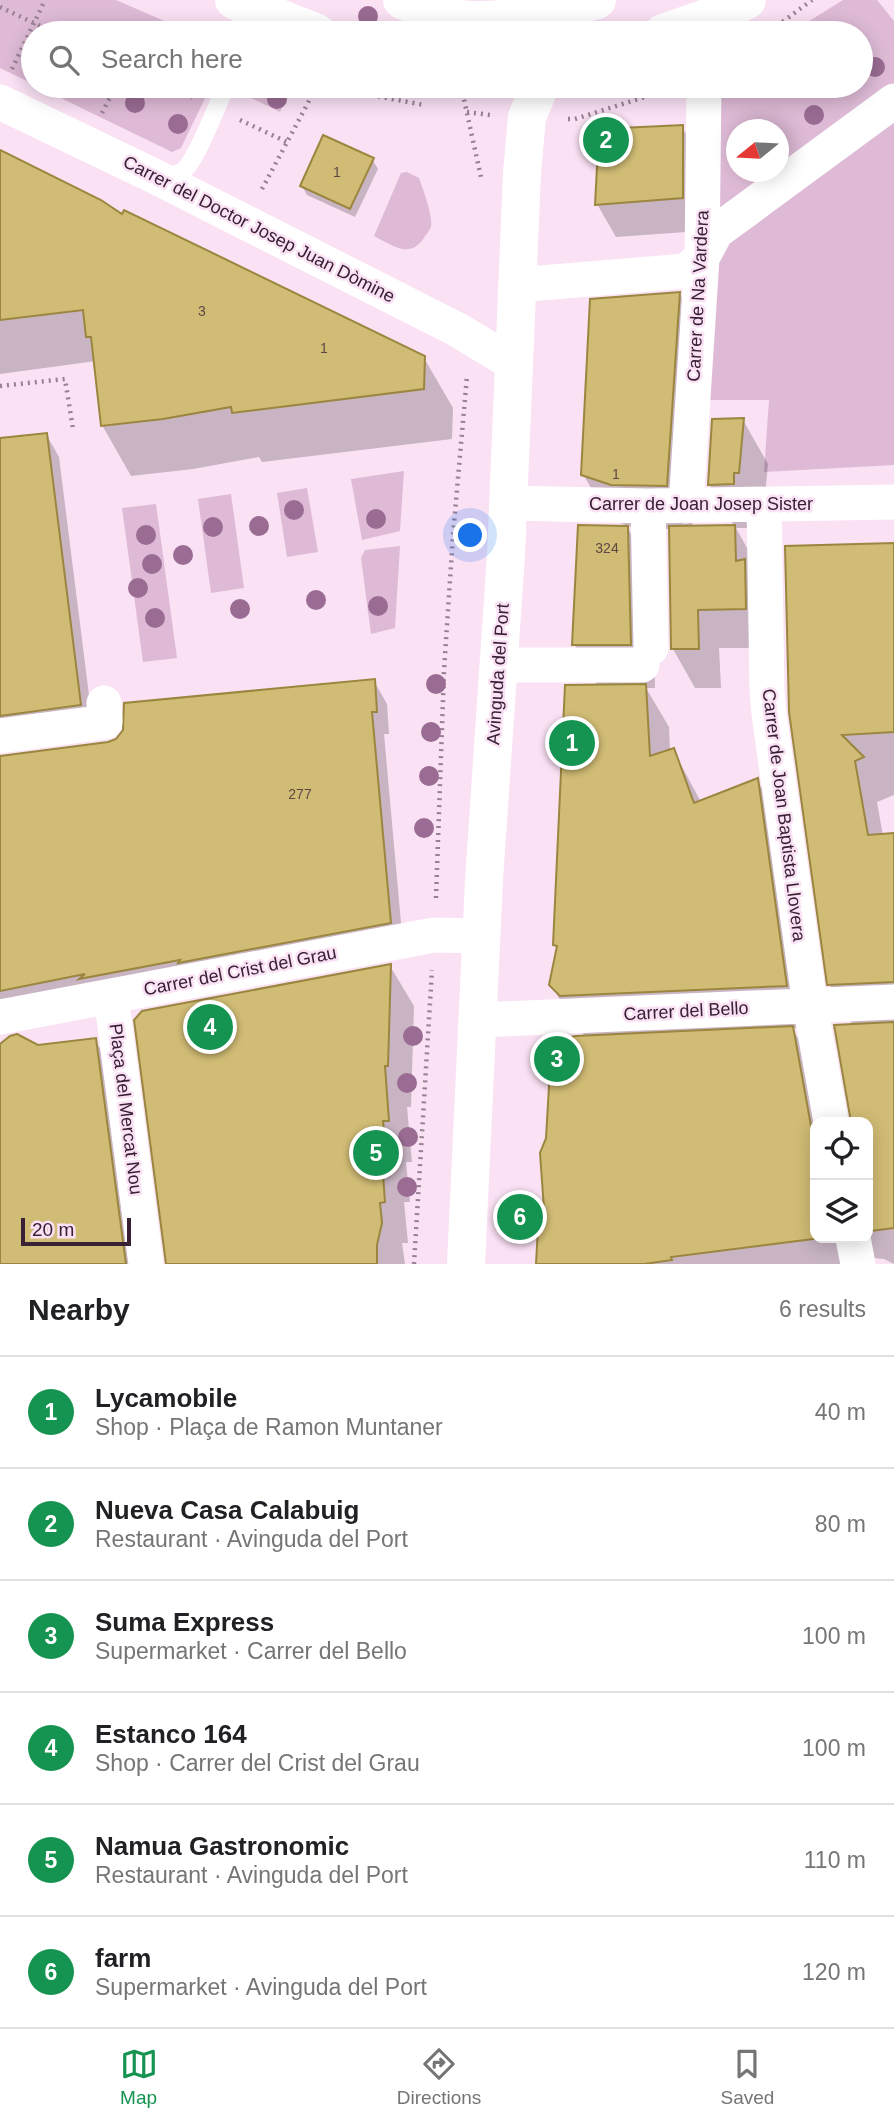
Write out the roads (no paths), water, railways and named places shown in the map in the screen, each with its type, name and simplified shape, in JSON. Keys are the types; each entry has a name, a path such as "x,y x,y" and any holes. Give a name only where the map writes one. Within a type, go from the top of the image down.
{"main road":[{"path":"232,0 286,21"},
{"path":"402,0 459,21"},
{"path":"696,21 747,0"},
{"path":"494,21 570,10"},
{"name":"Avinguda del Port","path":"466,1264 481,936 508,503 517,285 531,98"}],"street":[{"name":"Carrer del Doctor Josep Juan Dòmine","path":"3,90 154,176 458,330 514,364"},
{"name":"Carrer de Na Vardera","path":"685,506 702,258 704,98"},
{"path":"517,285 685,271 702,258 716,232 894,101"},
{"name":"Carrer de Joan Josep Sister","path":"508,503 685,506 894,502"},
{"name":"Carrer de Joan Baptista Llovera","path":"764,505 767,690 810,1005 830,1117"},
{"path":"499,664 646,656 648,506"},
{"path":"0,736 105,722 104,703"},
{"name":"Carrer del Crist del Grau","path":"0,1017 435,935 481,936"},
{"name":"Plaça del Mercat Nou","path":"111,996 146,1264"},
{"name":"Carrer del Bello","path":"478,1020 894,1002"},
{"path":"854,1243 858,1264"}],"lane":[{"path":"232,0 241,21"},
{"path":"154,176 169,176 183,171 193,159 221,98"}],"place":[{"name":"Nueva Casa Calabuig","path":"606,140"},
{"name":"Lycamobile","path":"572,743"},
{"name":"Estanco 164","path":"210,1027"},
{"name":"Suma Express","path":"557,1059"},
{"name":"Namua Gastronomic","path":"376,1153"},
{"name":"farm","path":"520,1217"}]}
